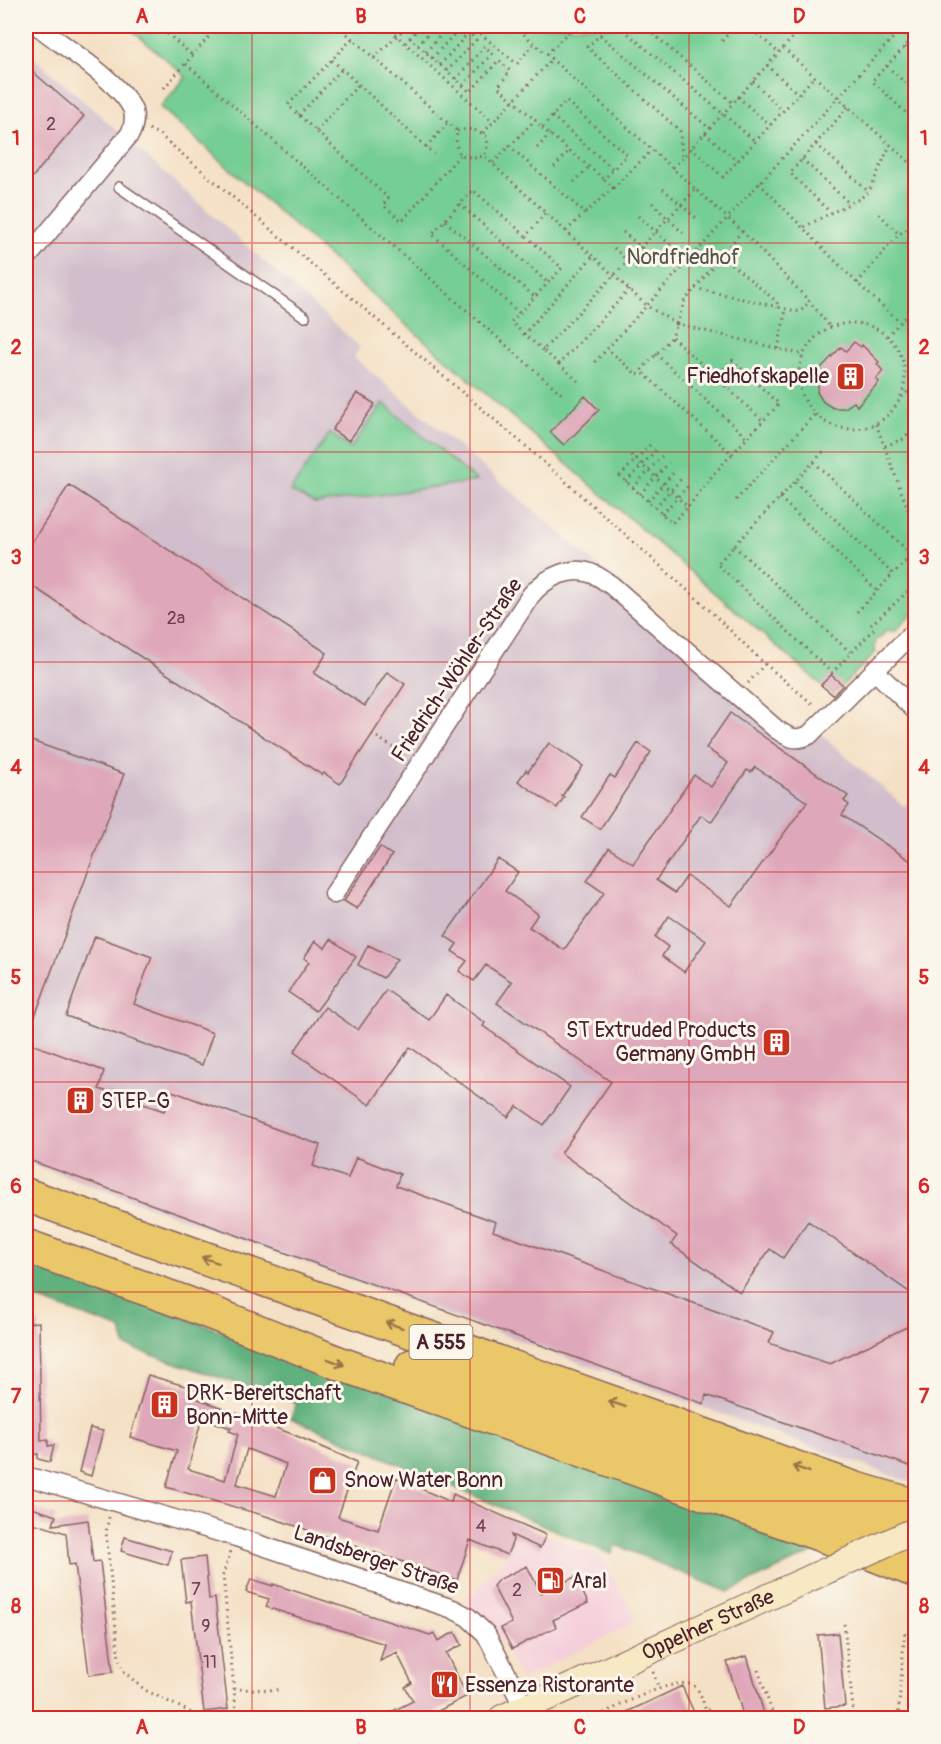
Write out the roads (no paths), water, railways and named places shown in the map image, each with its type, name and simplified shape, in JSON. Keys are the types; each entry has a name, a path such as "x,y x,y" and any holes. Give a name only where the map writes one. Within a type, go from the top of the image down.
{"highway":[{"name":"A 555","path":"26,1195 856,1488 915,1513"},
{"name":"A 555","path":"26,1232 446,1377 508,1394 915,1539"},
{"path":"26,1246 186,1303 340,1364 858,1548 915,1571"},
{"path":"446,1377 470,1391 639,1451 745,1496 915,1562"},
{"path":"856,1488 915,1506"}],"street":[{"path":"26,259 130,134 135,120 126,98 114,86 38,26"},
{"name":"Friedrich-Wöhler-Straße","path":"334,894 531,595 546,581 561,573 578,571 594,574 611,585 789,738 801,739 809,735 915,630"},
{"path":"874,670 915,711"},
{"name":"Landsberger Straße","path":"26,1476 236,1537 453,1609 468,1617 486,1634 527,1713"},
{"name":"Oppelner Straße","path":"502,1719 527,1713 915,1530"}],"lane":[{"path":"119,187 305,317"}],"place":[{"name":"Friedhofskapelle","path":"850,376"},
{"name":"ST Extruded Products Germany GmbH","path":"777,1042"},
{"name":"STEP-G","path":"80,1101"},
{"name":"DRK-Bereitschaft Bonn-Mitte","path":"165,1405"},
{"name":"Snow Water Bonn","path":"323,1480"},
{"name":"Aral","path":"550,1581"},
{"name":"Essenza Ristorante","path":"444,1685"}],"park label":[{"name":"Nordfriedhof","path":"683,257"}]}
